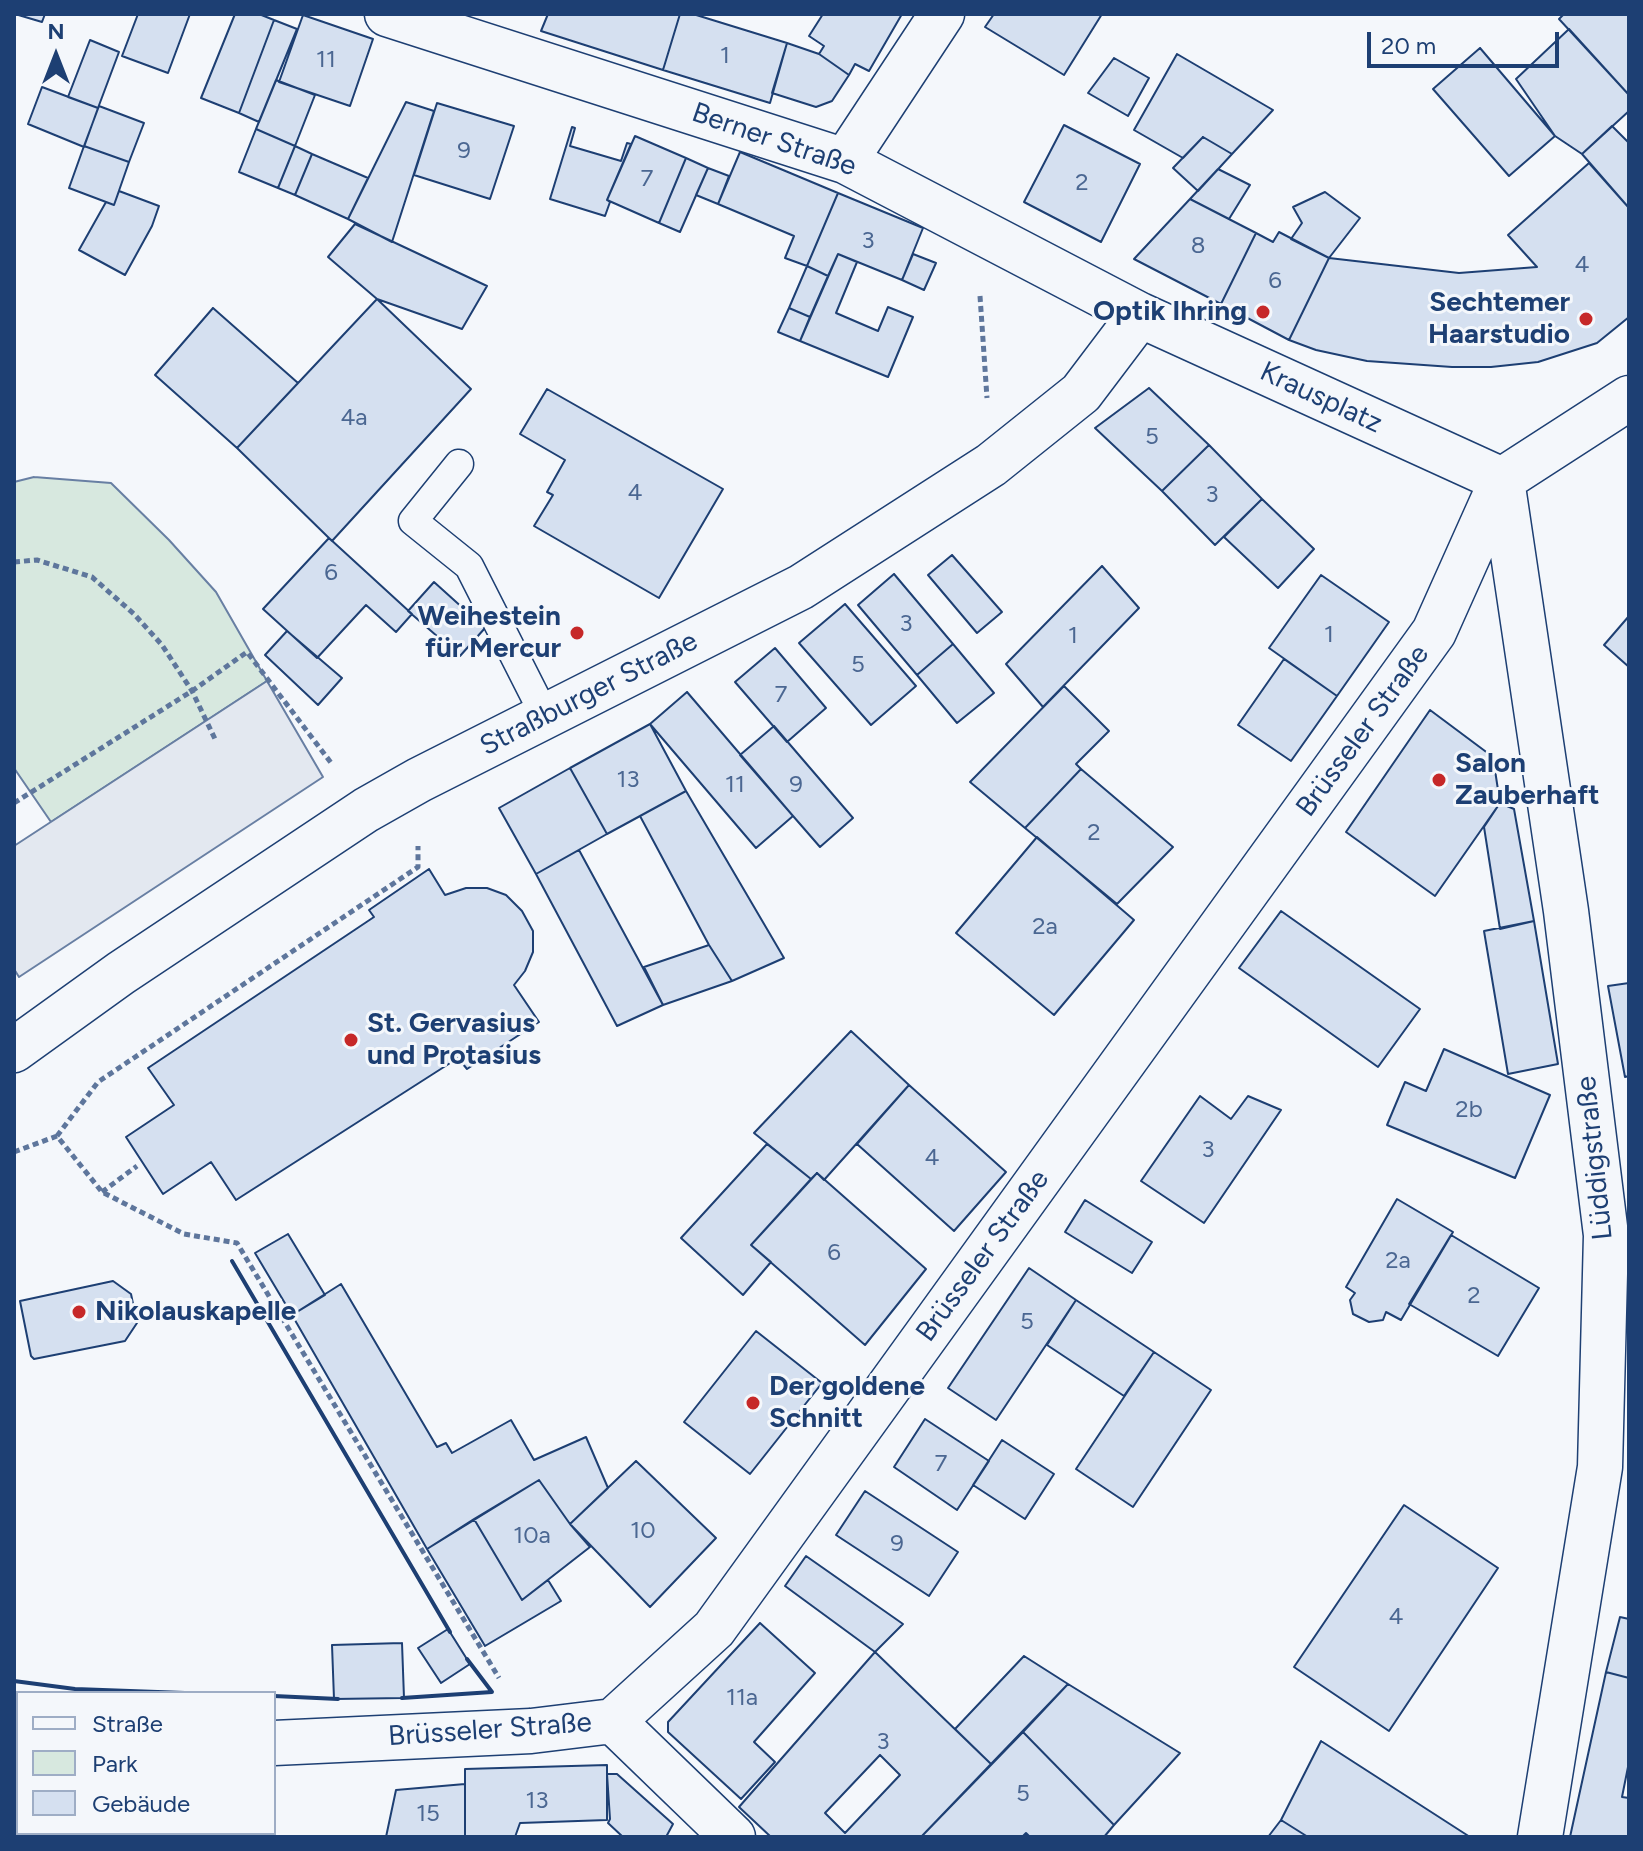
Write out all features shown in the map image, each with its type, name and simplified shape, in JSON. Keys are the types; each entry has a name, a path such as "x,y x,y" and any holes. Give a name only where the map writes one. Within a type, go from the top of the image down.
{"street":[{"name":"Berner Straße","path":"387,14 845,161 1140,315"},
{"path":"845,161 942,14"},
{"name":"Straßburger Straße","path":"14,1050 121,973 366,810 419,780 801,587 991,465 1081,393 1140,315"},
{"name":"Krausplatz","path":"1140,315 1502,480"},
{"path":"1502,480 1626,407"},
{"name":"Brüsseler Straße","path":"276,1743 531,1731 613,1721 714,1629 1434,632 1502,480"},
{"name":"Lüddigstraße","path":"1502,480 1566,911 1606,1235 1600,1467 1540,1837"},
{"path":"613,1721 733,1837"}],"lane":[{"path":"459,464 413,521 469,566 545,716"}],"path":[{"path":"975,227 991,465"},
{"path":"14,562 37,560 92,577 134,614 162,645 192,691 216,741"},
{"path":"14,803 192,691 247,652 366,810"},
{"path":"14,1152 57,1136 98,1082 418,867 419,780"},
{"path":"57,1136 102,1192 184,1234 237,1243 531,1731"},
{"path":"102,1192 137,1166"}],"green space":[{"path":"34,477 111,483 216,592 267,681 51,822 14,768 14,482"}],"shaded area":[{"path":"267,681 323,777 19,977 14,969 14,846"}],"building":[{"path":"15,14 45,14 42,22"},
{"path":"138,14 190,14 168,73 122,56"},
{"path":"235,14 259,14 274,20 239,113 201,98"},
{"path":"548,14 680,14 663,70 541,31"},
{"path":"680,14 693,14 787,43 770,103 663,70"},
{"path":"823,14 902,14 869,71 855,64 849,75 819,54 824,46 809,36"},
{"path":"994,14 1102,14 1064,75 985,27"},
{"path":"1564,14 1629,14 1629,95 1559,19"},
{"path":"303,15 373,39 350,106 279,82"},
{"path":"274,20 297,29 259,122 239,113"},
{"path":"1569,29 1629,95 1629,111 1582,154 1555,136 1516,79"},
{"path":"90,40 119,52 98,108 68,97"},
{"path":"787,43 819,54 849,75 832,101 816,107 772,93"},
{"path":"1480,48 1555,136 1509,176 1433,89"},
{"path":"1177,54 1273,110 1232,154 1203,137 1183,158 1134,130"},
{"path":"1114,58 1149,78 1128,116 1088,93"},
{"path":"276,80 315,95 295,146 256,129"},
{"path":"42,87 98,108 84,147 28,124"},
{"path":"406,102 434,111 392,242 348,219"},
{"path":"437,103 514,126 490,199 414,175"},
{"path":"99,106 144,123 129,162 84,146"},
{"path":"1064,125 1140,164 1101,242 1024,202"},
{"path":"1612,126 1629,143 1629,208 1582,154"},
{"path":"572,127 575,128 570,146 621,161 627,143 631,144 607,200 610,202 605,216 550,199"},
{"path":"256,129 295,146 278,188 239,172"},
{"path":"635,136 686,158 659,223 607,200"},
{"path":"1203,137 1232,154 1198,191 1173,168"},
{"path":"84,146 129,162 114,205 69,188"},
{"path":"295,146 312,154 295,195 278,188"},
{"path":"740,152 838,193 807,266 785,258 794,236 718,204"},
{"path":"312,154 368,178 348,219 295,195"},
{"path":"686,158 708,168 680,232 659,223"},
{"path":"1589,163 1629,208 1629,317 1597,343 1538,362 1452,367 1367,361 1316,350 1289,340 1329,258 1459,273 1537,267 1508,235"},
{"path":"708,168 729,176 718,204 696,195"},
{"path":"1218,169 1250,185 1229,219 1190,199"},
{"path":"119,191 159,206 152,226 125,275 79,250 106,202 114,205"},
{"path":"1325,192 1360,218 1329,258 1291,239 1302,223 1293,207"},
{"path":"838,193 923,228 902,280 838,254 828,276 807,266"},
{"path":"1190,199 1256,233 1221,304 1134,259"},
{"path":"355,224 487,286 462,329 377,299 328,257"},
{"path":"1279,232 1329,258 1289,340 1221,304 1256,233 1273,242"},
{"path":"838,254 857,262 836,313 878,331 888,307 913,317 888,377 800,341"},
{"path":"913,254 936,263 924,290 902,280"},
{"path":"807,266 828,276 810,317 789,308"},
{"path":"377,299 471,389 332,541 237,448"},
{"path":"213,308 298,383 237,448 155,375"},
{"path":"789,308 810,317 800,341 778,332"},
{"path":"1149,388 1209,445 1162,491 1095,428"},
{"path":"547,389 723,489 659,598 534,526 553,495 547,492 565,460 520,434"},
{"path":"1209,445 1262,499 1215,545 1162,491"},
{"path":"1262,499 1314,549 1278,588 1224,537"},
{"path":"329,538 412,614 396,632 366,605 317,658 263,609"},
{"path":"952,555 1002,612 977,633 928,575"},
{"path":"1102,566 1139,608 1043,707 1006,664"},
{"path":"894,574 953,644 917,675 858,605"},
{"path":"1321,575 1389,622 1337,696 1269,648"},
{"path":"434,582 485,628 460,656 408,611"},
{"path":"845,604 916,686 871,725 799,643"},
{"path":"1629,616 1629,667 1604,645"},
{"path":"287,631 342,678 318,705 265,655"},
{"path":"953,644 994,693 957,723 917,675"},
{"path":"775,648 826,708 787,742 735,682"},
{"path":"1284,659 1337,696 1291,761 1238,725"},
{"path":"1064,686 1109,731 1076,764 1081,769 1025,828 970,782"},
{"path":"687,692 793,816 756,848 650,724"},
{"name":"Salon Zauberhaft","path":"1430,710 1493,757 1500,803 1435,896 1346,832"},
{"path":"650,724 686,791 607,834 570,768"},
{"path":"774,726 853,818 820,847 740,755"},
{"path":"570,768 607,834 536,874 499,808"},
{"path":"1081,769 1173,847 1117,904 1025,828"},
{"path":"686,791 784,958 732,981 709,945 640,816"},
{"path":"1500,803 1514,809 1534,921 1500,929 1484,827"},
{"path":"1037,837 1134,920 1054,1015 956,933"},
{"path":"579,850 663,1005 617,1026 536,874"},
{"name":"St. Gervasius und Protasius","path":"429,869 445,895 466,888 487,888 506,895 522,911 533,931 533,952 525,971 514,985 539,1022 467,1069 458,1058 236,1200 211,1162 163,1194 126,1137 174,1105 148,1068 374,917 369,910"},
{"path":"1281,911 1420,1009 1378,1067 1239,968"},
{"path":"1534,921 1558,1064 1508,1074 1484,931"},
{"path":"709,945 732,981 663,1005 644,967"},
{"path":"1629,983 1629,1076 1625,1077 1608,986"},
{"path":"851,1031 909,1085 824,1180 817,1173 811,1179 754,1133"},
{"path":"1444,1049 1550,1095 1515,1178 1387,1125 1405,1082 1426,1091"},
{"path":"909,1085 1006,1172 954,1231 857,1144"},
{"path":"1200,1096 1231,1119 1248,1096 1281,1110 1204,1223 1141,1181"},
{"path":"767,1144 811,1179 751,1245 771,1262 743,1295 681,1238"},
{"path":"817,1173 926,1269 865,1345 751,1245"},
{"path":"1397,1199 1453,1232 1401,1320 1386,1312 1383,1320 1369,1322 1353,1314 1350,1300 1355,1293 1346,1287"},
{"path":"1085,1200 1152,1242 1132,1273 1065,1232"},
{"path":"288,1234 325,1295 292,1315 255,1253"},
{"path":"1451,1235 1539,1288 1498,1356 1409,1304"},
{"path":"1029,1268 1076,1300 996,1420 948,1388"},
{"name":"Nikolauskapelle","path":"113,1281 131,1294 137,1323 125,1341 34,1359 31,1356 20,1301"},
{"path":"341,1284 437,1447 446,1443 452,1453 511,1420 534,1460 586,1437 608,1488 570,1524 539,1480 427,1549 292,1315"},
{"path":"1076,1300 1154,1352 1124,1396 1047,1345"},
{"name":"Der goldene Schnitt","path":"756,1331 822,1383 750,1474 684,1422"},
{"path":"1154,1352 1211,1390 1133,1507 1076,1469"},
{"path":"925,1419 989,1461 957,1510 894,1467"},
{"path":"1002,1440 1054,1474 1025,1519 973,1485"},
{"path":"636,1461 716,1538 650,1607 570,1524"},
{"path":"539,1480 590,1547 522,1600 474,1519"},
{"path":"865,1491 958,1552 929,1596 836,1535"},
{"path":"1404,1505 1498,1568 1389,1731 1294,1667"},
{"path":"474,1519 522,1600 548,1580 561,1601 485,1646 427,1549"},
{"path":"806,1556 903,1624 875,1652 785,1586"},
{"path":"1620,1617 1629,1619 1629,1678 1606,1672"},
{"path":"760,1623 815,1673 754,1742 775,1762 741,1799 668,1732 668,1722"},
{"path":"448,1629 470,1664 441,1683 418,1648"},
{"path":"402,1643 404,1698 334,1699 332,1645"},
{"path":"875,1652 991,1764 921,1837 771,1837 739,1807","holes":["880,1755 900,1775 845,1833 825,1813"]},
{"path":"1024,1656 1068,1684 991,1764 955,1729"},
{"path":"1606,1672 1629,1678 1629,1762 1622,1797 1629,1798 1629,1837 1570,1837"},
{"path":"1068,1684 1180,1753 1114,1825 1023,1732"},
{"path":"1023,1732 1114,1825 1104,1837 1030,1837 1026,1833 1022,1837 921,1837"},
{"path":"1321,1741 1470,1837 1308,1837 1281,1820"},
{"path":"607,1765 607,1820 520,1823 515,1837 465,1837 465,1769"},
{"path":"607,1774 617,1774 673,1824 666,1837 623,1837 608,1823"},
{"path":"465,1784 465,1837 386,1837 396,1790"},
{"path":"1281,1820 1308,1837 1268,1837"},
{"path":"64,1835 184,1835 184,1837"},
{"path":"184,1835 260,1835 259,1837"}],"wall":[{"path":"232,1261 450,1632"},
{"path":"402,1698 492,1692 467,1659"},
{"path":"14,1681 75,1689 130,1691"},
{"path":"276,1696 338,1699"}],"place":[{"name":"Optik Ihring","path":"1263,312"},
{"name":"Sechtemer Haarstudio","path":"1586,319"},
{"name":"Weihestein für Mercur","path":"577,633"},
{"name":"Salon Zauberhaft","path":"1439,780"},
{"name":"St. Gervasius und Protasius","path":"351,1040"},
{"name":"Nikolauskapelle","path":"79,1312"},
{"name":"Der goldene Schnitt","path":"753,1403"}]}
